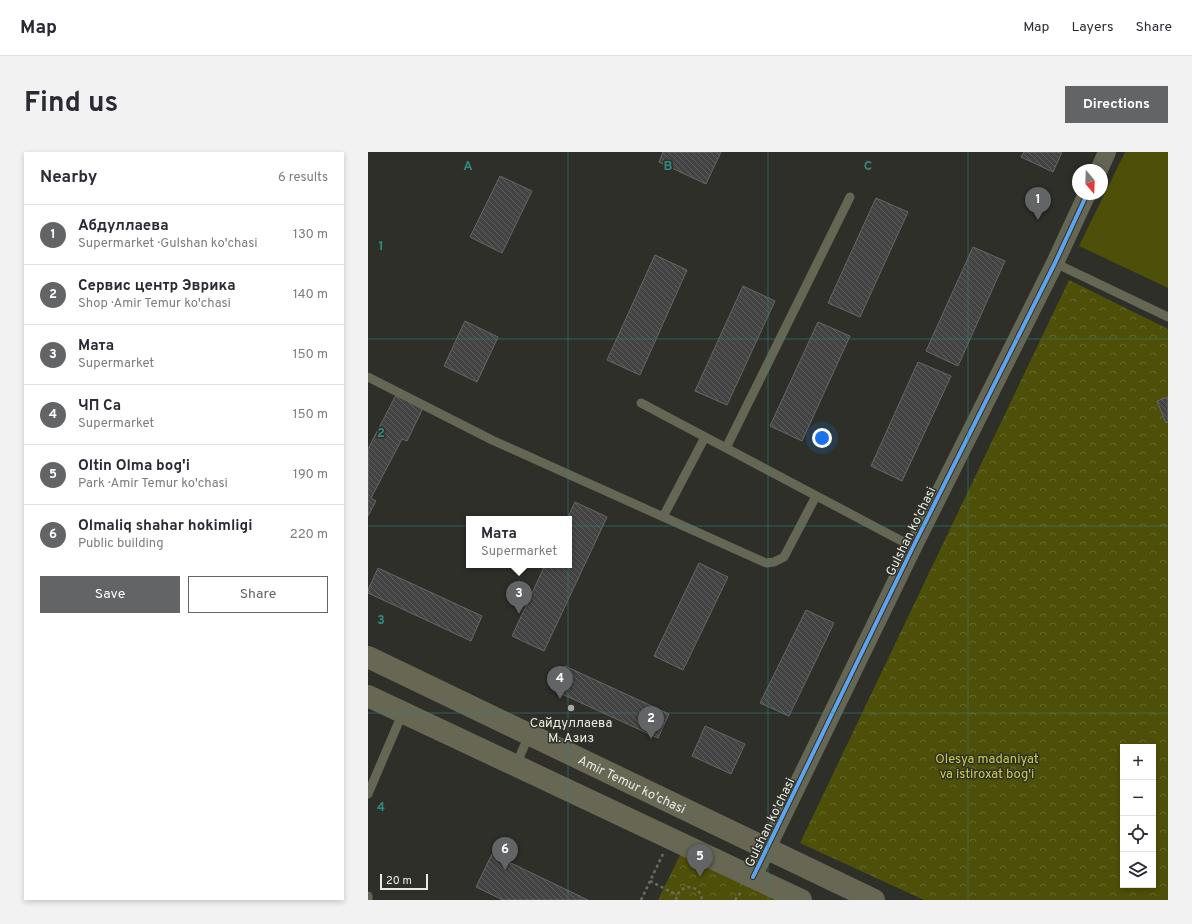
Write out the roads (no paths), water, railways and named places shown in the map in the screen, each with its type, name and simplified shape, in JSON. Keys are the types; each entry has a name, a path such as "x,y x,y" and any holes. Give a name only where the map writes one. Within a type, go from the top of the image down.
{"main road":[{"name":"Amir Temur ko'chasi","path":"368,657 766,850 874,900"},
{"path":"368,696 516,765 747,884 801,900"}],"street":[{"path":"1101,164 1107,152"},
{"name":"Gulshan ko'chasi","path":"747,884 766,850 913,547 1055,263 1084,200"}],"lane":[{"path":"726,448 850,197"},
{"path":"1055,263 1168,317"},
{"path":"368,377 492,440 766,563 784,558 816,496"},
{"path":"641,403 913,547"},
{"path":"663,517 705,437"},
{"path":"368,794 403,712"},
{"path":"516,765 529,735"}],"place":[{"name":"Абдуллаева","path":"1038,220"},
{"name":"Мата","path":"519,614"},
{"name":"ЧП Са","path":"560,699"},
{"name":"Сайдуллаева М. Азиз","path":"571,708"},
{"name":"Сервис центр Эврика","path":"651,739"},
{"name":"Olmaliq shahar hokimligi","path":"505,870"},
{"name":"Oltin Olma bog'i","path":"700,877"}],"park label":[{"name":"Olesya madaniyat va istiroxat bog'i","path":"987,766"}]}
